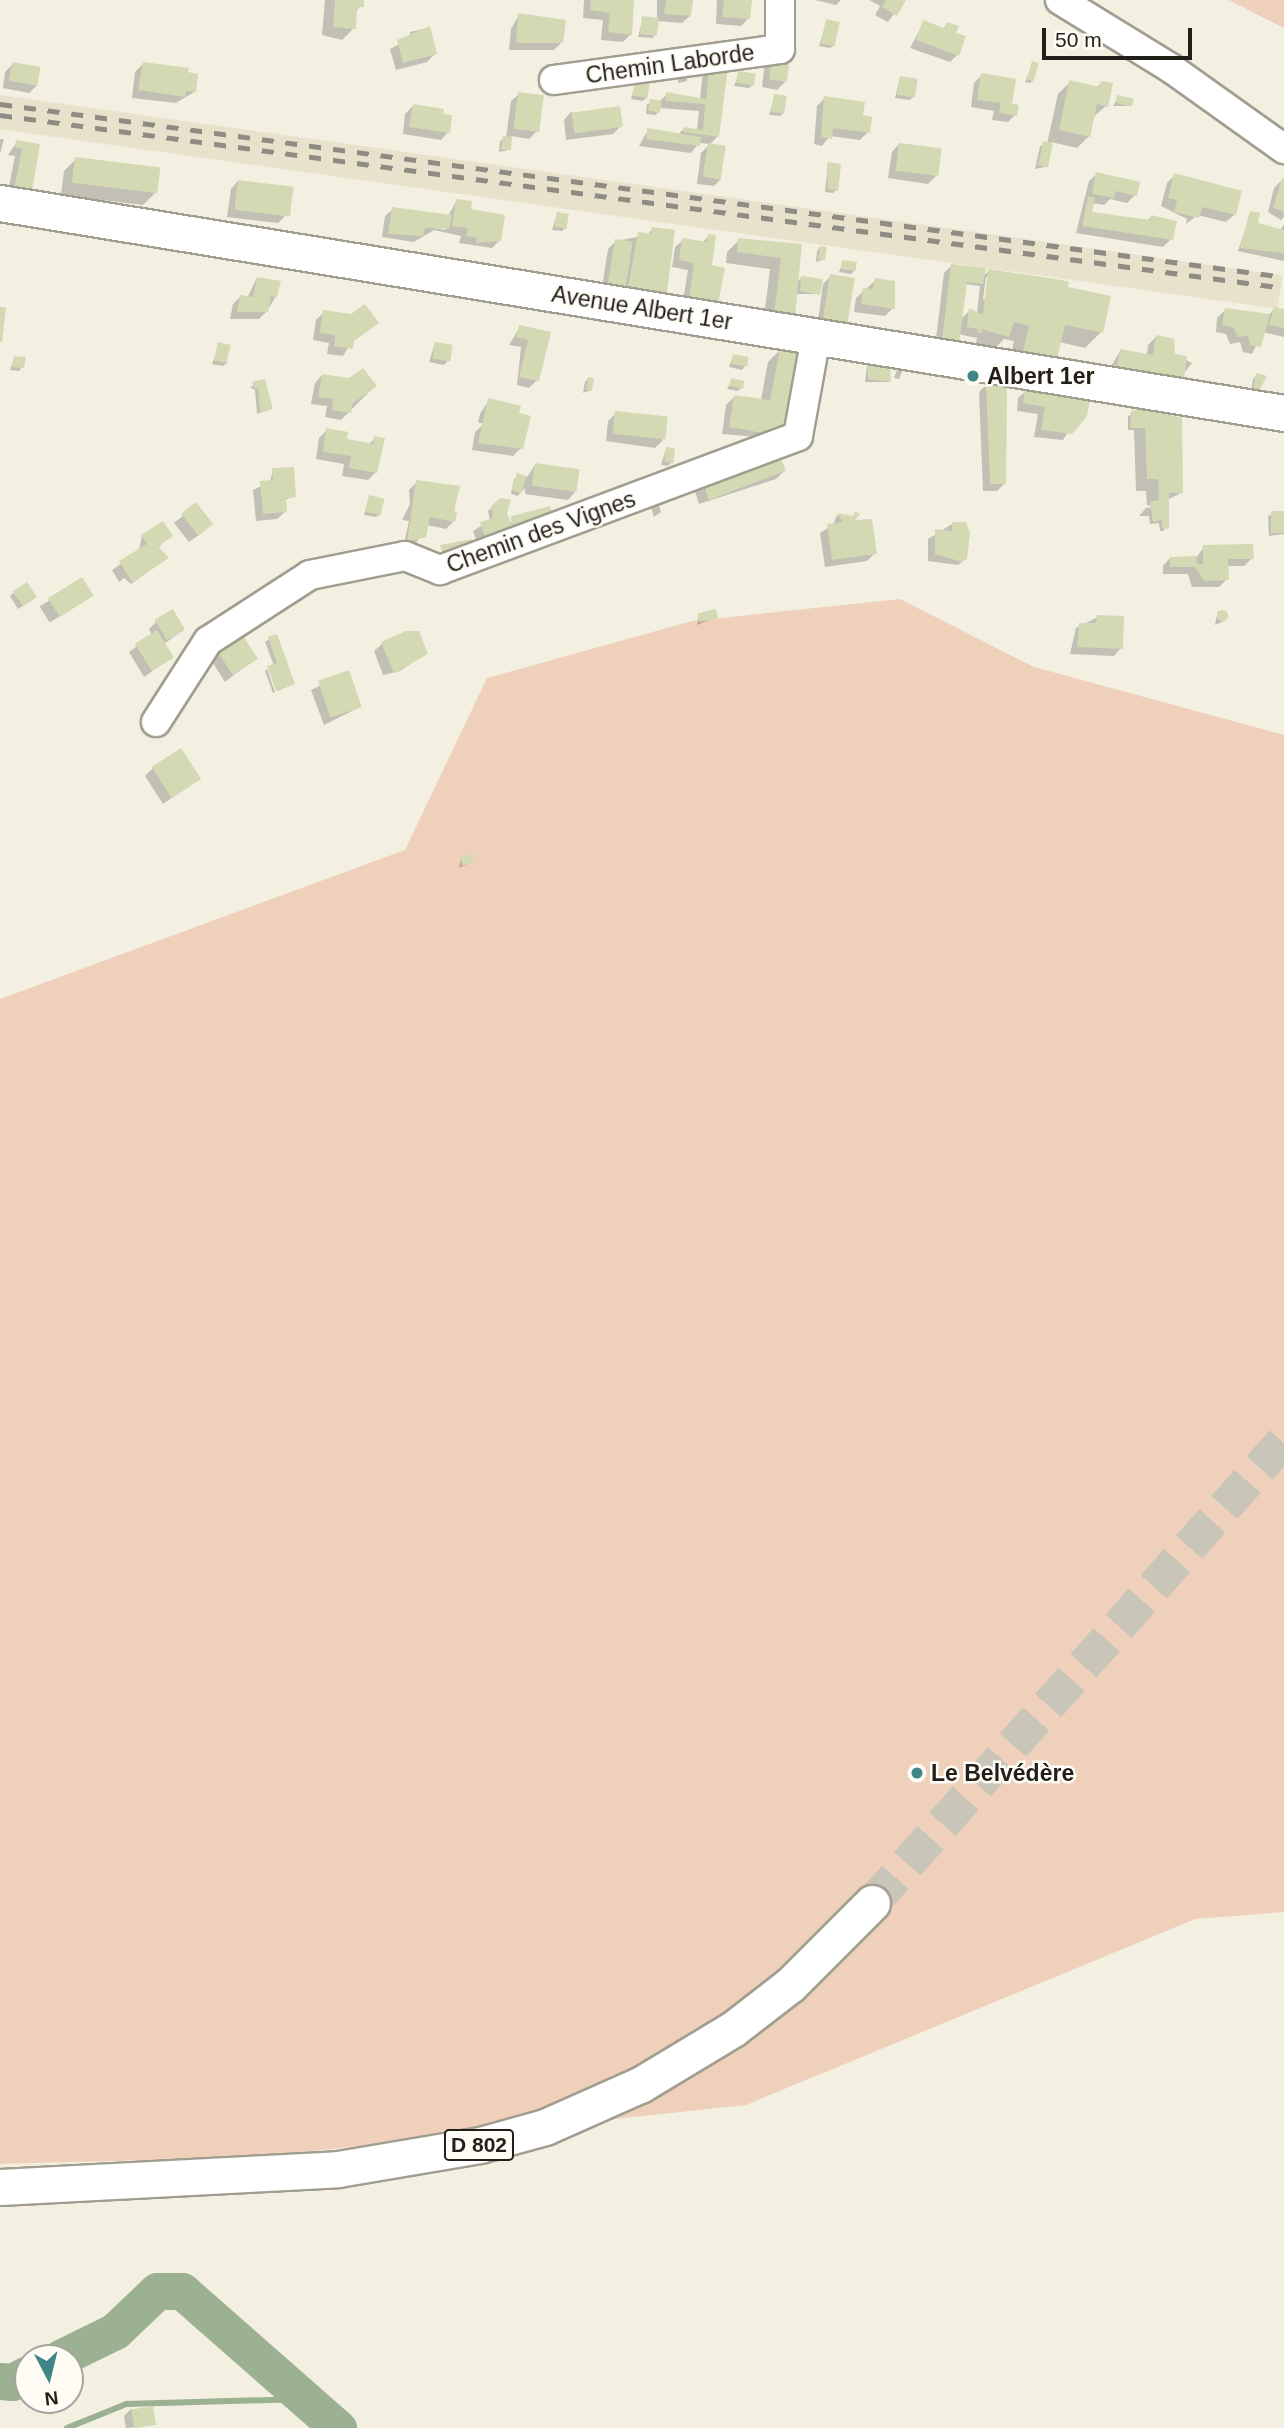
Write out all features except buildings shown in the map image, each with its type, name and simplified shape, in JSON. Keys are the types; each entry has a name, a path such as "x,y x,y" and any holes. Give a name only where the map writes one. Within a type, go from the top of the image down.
{"main road":[{"name":"Avenue Albert 1er","path":"0,203 1284,413"},
{"name":"D 802","path":"6,2187 338,2169 480,2145 545,2127 640,2085 733,2029 790,1984 872,1903"}],"street":[{"name":"Chemin Laborde","path":"554,80 780,49 780,0"},
{"path":"1060,0 1172,69 1284,149"},
{"name":"Chemin des Vignes","path":"156,722 208,641 310,575 405,556 440,570 798,436 816,337"}],"shaded area":[{"path":"1229,0 1284,0 1284,28"},
{"path":"0,95 1282,275 1278,309 0,129"},
{"path":"900,599 1034,667 1284,735 1284,1912 1195,1919 746,2105 256,2157 0,2164 0,999 405,850 487,678 692,621"}],"waterway":[{"path":"84,2346 115,2331 157,2291 182,2291 338,2428"},
{"path":"0,2381 14,2381"},
{"path":"67,2428 126,2404 303,2399"}],"tunnel":[{"path":"872,1903 1284,1440"}],"railway":[{"path":"0,104 1284,277"},
{"path":"0,115 1284,288"}],"place":[{"name":"Albert 1er","path":"973,376"},
{"name":"Le Belvédère","path":"917,1773"}]}
